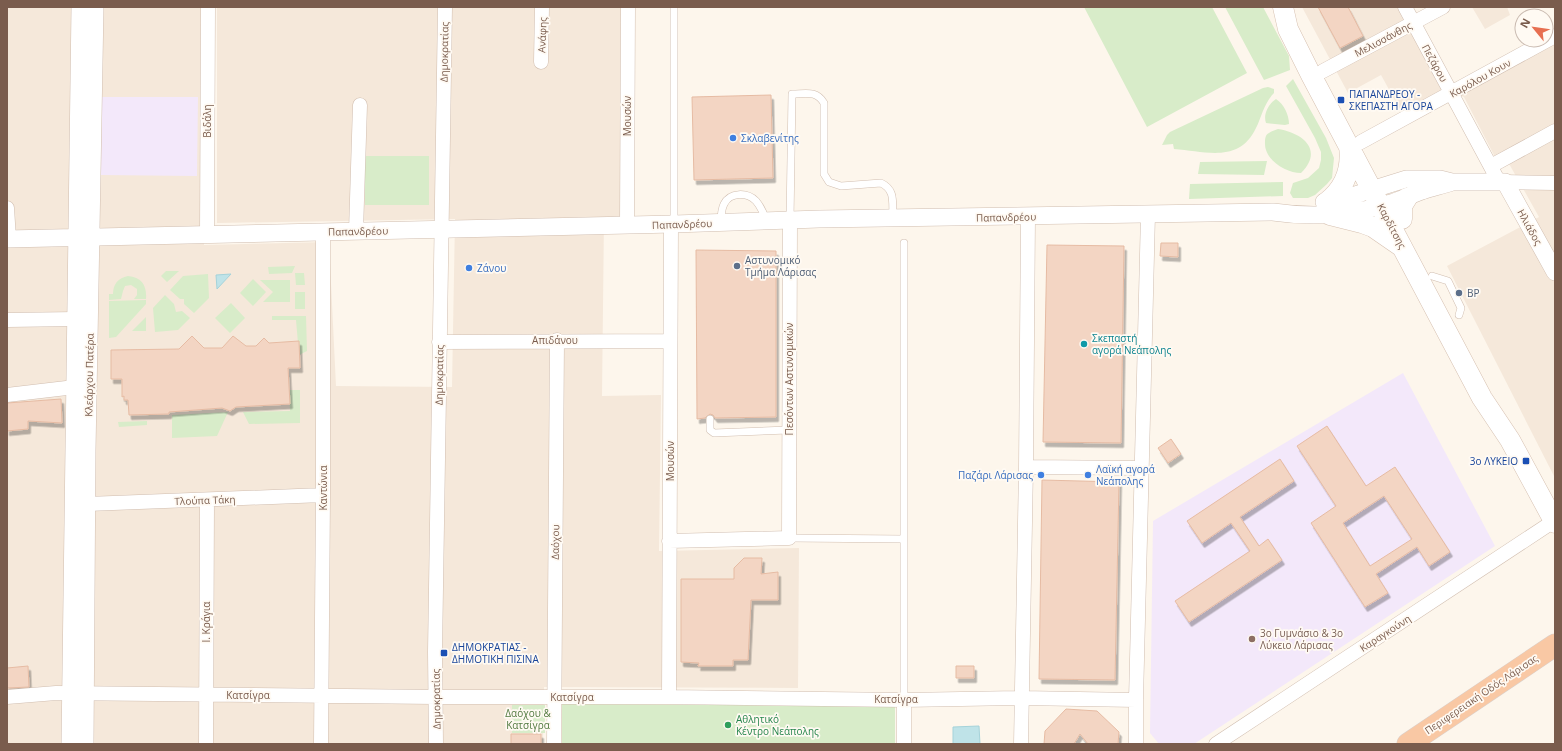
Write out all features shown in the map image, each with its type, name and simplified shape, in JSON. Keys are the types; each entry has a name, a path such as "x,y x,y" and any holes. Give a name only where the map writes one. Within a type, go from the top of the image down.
{"highway":[{"name":"Περιφερειακή Οδός Λάρισας","path":"1408,744 1555,645"}],"main road":[{"name":"Καρδίτσης","path":"1284,7 1298,25 1323,71 1355,144"},
{"name":"Καρδίτσης","path":"1284,7 1288,29 1355,144 1390,200 1432,276 1464,336 1510,440 1554,522"},
{"path":"1355,144 1346,178 1328,208 1373,227 1404,248"},
{"name":"Καρδίτσης","path":"1390,200 1404,248 1482,398 1510,440"}],"street":[{"name":"Κλεάρχου Πατέρα","path":"70,744 78,693 87,504 80,7"},
{"name":"Κλεάρχου Πατέρα","path":"85,744 78,693 75,387 76,319 84,238 95,7"},
{"name":"Βιδάλη","path":"207,235 208,7"},
{"name":"Δημοκρατίας","path":"436,744 435,652 445,7"},
{"name":"Ανάφης","path":"541,62 542,7"},
{"name":"Μουσών","path":"627,225 628,7"},
{"name":"Πεζάρου","path":"1405,7 1491,166 1502,182"},
{"name":"Μελισσάνθης","path":"1323,71 1443,7"},
{"name":"Καρόλου Κουν","path":"1355,144 1452,93 1555,36"},
{"path":"356,231 360,105"},
{"path":"1491,166 1555,131"},
{"path":"1390,200 1406,179 1440,179 1452,182 1555,183"},
{"path":"1390,200 1452,182"},
{"name":"Ηλιάδος","path":"1502,182 1555,272"},
{"name":"Παπανδρέου","path":"8,239 893,218 1273,212 1294,215 1328,208 1354,212 1390,200"},
{"path":"7,208 8,239"},
{"path":"1136,744 1148,214"},
{"path":"1021,744 1026,467 1028,217"},
{"name":"Πεσόντων Αστυνομικών","path":"789,538 788,430 790,220"},
{"name":"Μουσών","path":"668,697 672,224"},
{"name":"Καντώνια","path":"321,744 323,495 322,231"},
{"path":"7,320 76,319"},
{"name":"Απιδάνου","path":"439,342 557,340 670,341"},
{"name":"Δαόχου","path":"554,744 557,340"},
{"path":"7,395 75,387"},
{"path":"1026,467 1142,468"},
{"name":"Τλούπα Τάκη","path":"87,504 323,495"},
{"name":"Ι. Κράγια","path":"206,744 207,500"},
{"name":"Καραγκούνη","path":"1216,744 1554,522"},
{"path":"669,541 789,538"},
{"name":"Κατσίγρα","path":"7,697 78,693 436,697 668,697 904,700 1021,698 1136,700"},
{"path":"904,700 904,744"}],"lane":[{"path":"672,224 674,7"},
{"path":"790,220 792,94 813,94 820,96 824,103 824,174 829,182 841,186 881,183 887,186 892,192 893,218"},
{"path":"721,223 724,205 729,198 742,194 750,196 757,202 763,211 766,221"},
{"path":"904,244 904,700"},
{"path":"1432,276 1448,282 1461,308 1458,315"},
{"path":"710,419 710,430 714,433 788,430"},
{"path":"789,538 904,539"}],"shaded area":[{"path":"7,7 203,7 204,245 329,242 336,386 452,387 455,219 217,223 217,7 621,7 620,216 604,218 602,396 661,395 659,551 799,548 798,688 544,687 543,744 7,744"},
{"path":"1302,7 1398,7 1440,84 1462,94 1546,48 1554,48 1555,43 1555,478 1447,266 1539,217 1503,153 1495,157 1464,97 1446,89 1402,113 1381,75 1348,93"},
{"path":"1472,7 1507,7 1510,15 1485,29"},
{"path":"102,97 198,97 197,176 101,175"},
{"name":"3ο Γυμνάσιο & 3ο Λύκειο Λάρισας","path":"1403,373 1495,546 1194,744 1159,744 1150,733 1153,521"}],"green space":[{"path":"1084,7 1212,7 1247,73 1147,127"},
{"path":"1225,7 1263,7 1289,56 1290,70 1264,80"},
{"path":"1293,79 1326,138 1334,158 1332,178 1315,195 1308,198 1293,198 1290,193 1293,183 1308,178 1319,168 1321,152 1315,138 1286,86"},
{"path":"1268,87 1274,89 1274,93 1265,105 1256,128 1249,139 1240,147 1231,151 1209,153 1174,149 1173,144 1162,145 1170,132"},
{"path":"1276,99 1286,110 1289,124 1266,123 1265,117 1267,110"},
{"path":"1278,129 1295,134 1308,144 1311,157 1308,165 1301,173 1289,171 1283,168 1272,160 1266,150 1266,136 1270,132"},
{"path":"365,156 429,156 429,205 365,205"},
{"path":"1267,161 1264,175 1198,174 1200,162"},
{"path":"1283,182 1283,196 1189,199 1190,184"},
{"path":"295,266 292,273 269,274 268,267"},
{"path":"166,271 179,271 167,282 161,276"},
{"path":"295,273 304,273 305,285 296,285"},
{"path":"208,274 209,298 194,313 184,304 184,299 180,299 170,290 183,276"},
{"path":"128,276 137,278 143,283 146,290 146,299 134,299 137,295 137,289 131,285 125,286 121,299 109,300 109,294 113,294 114,287 117,282 121,278"},
{"path":"253,279 266,292 253,306 240,293"},
{"path":"260,280 290,280 290,302 263,302 273,292"},
{"path":"295,292 305,292 305,309 295,309"},
{"path":"165,295 174,304 176,312 182,311 190,318 178,330 155,332 153,308"},
{"path":"146,300 146,304 116,337 109,338 109,301"},
{"path":"231,303 245,318 230,333 215,318"},
{"path":"272,316 306,316 307,351 299,355 296,320 272,320"},
{"path":"146,317 146,331 132,331"},
{"path":"289,390 300,390 300,423 249,424 243,412 290,411"},
{"path":"228,412 217,436 172,438 172,415"},
{"path":"147,421 147,425 119,427 118,422"},
{"name":"Αθλητικό Κέντρο Νεάπολης","path":"562,704 895,706 895,744 562,744"},
{"name":"Δαόχου & Κατσίγρα","path":"512,705 545,705 545,733 512,733"}],"water":[{"path":"231,274 217,289 216,275"},
{"path":"979,726 980,744 953,744 953,727"}],"building":[{"path":"1318,7 1348,7 1363,36 1340,48"},
{"name":"Σκλαβενίτης","path":"771,95 773,178 694,180 692,97"},
{"path":"1161,243 1178,243 1178,257 1160,256"},
{"name":"Σκεπαστή αγορά Νεάπολης","path":"1047,245 1124,246 1121,443 1043,442"},
{"path":"696,250 776,251 776,417 715,418 710,414 705,418 697,419"},
{"path":"192,336 204,348 222,348 233,336 246,346 256,346 264,338 269,343 299,341 300,368 288,368 290,404 236,407 230,411 222,408 169,412 169,414 129,415 128,400 124,400 124,396 122,397 122,379 111,379 111,350 179,349"},
{"path":"61,399 62,423 28,421 28,429 7,431 7,403"},
{"path":"1327,426 1366,486 1395,467 1450,552 1429,566 1417,547 1376,574 1388,593 1365,607 1311,523 1336,506 1297,446","holes":["1384,496 1412,539 1370,566 1343,523"]},
{"path":"1171,439 1181,454 1168,463 1158,448"},
{"path":"1280,459 1294,481 1240,517 1259,546 1268,539 1282,560 1189,622 1175,601 1250,551 1231,523 1202,543 1187,521"},
{"path":"1042,480 1119,482 1115,680 1039,679"},
{"path":"744,558 762,558 761,574 778,572 778,600 751,600 748,660 733,660 733,666 698,666 699,663 681,662 681,579 734,579 734,568"},
{"path":"28,666 29,687 7,688 7,668"},
{"path":"956,666 974,666 974,678 956,678"},
{"path":"1066,709 1097,711 1119,732 1118,744 1088,744 1080,734 1074,744 1044,744 1045,731"},
{"path":"511,734 541,734 541,744 511,744"}],"place":[{"name":"ΠΑΠΑΝΔΡΕΟΥ - ΣΚΕΠΑΣΤΗ ΑΓΟΡΑ","path":"1341,100"},
{"name":"Σκλαβενίτης","path":"733,138"},
{"name":"Αστυνομικό Τμήμα Λάρισας","path":"737,266"},
{"name":"Ζάνου","path":"469,268"},
{"name":"BP","path":"1459,293"},
{"name":"Σκεπαστή αγορά Νεάπολης","path":"1084,344"},
{"name":"3ο ΛΥΚΕΙΟ","path":"1526,461"},
{"name":"Παζάρι Λάρισας","path":"1041,475"},
{"name":"Λαϊκή αγορά Νεάπολης","path":"1088,475"},
{"name":"3ο Γυμνάσιο & 3ο Λύκειο Λάρισας","path":"1252,639"},
{"name":"ΔΗΜΟΚΡΑΤΙΑΣ - ΔΗΜΟΤΙΚΗ ΠΙΣΙΝΑ","path":"444,653"},
{"name":"Αθλητικό Κέντρο Νεάπολης","path":"728,725"}]}
